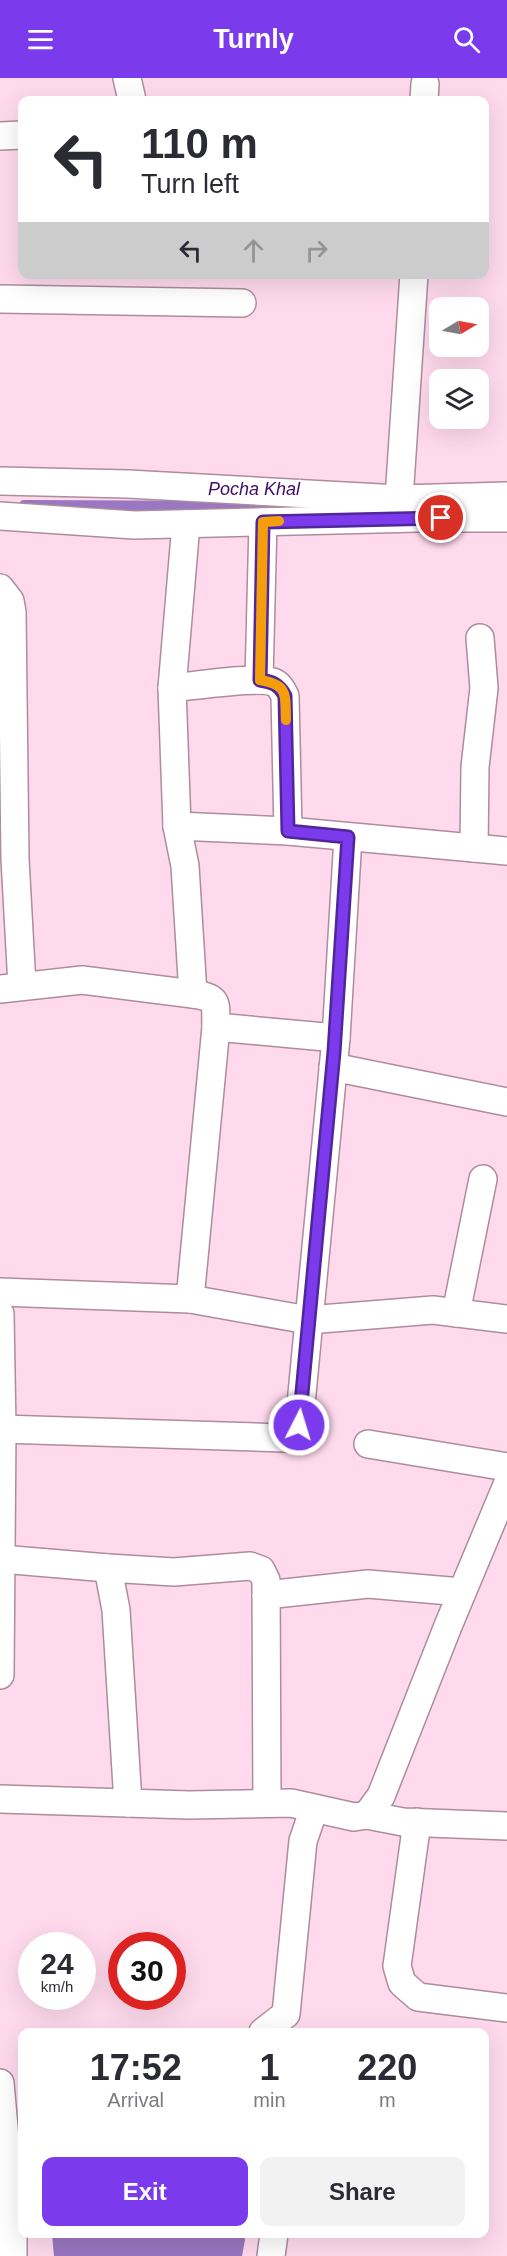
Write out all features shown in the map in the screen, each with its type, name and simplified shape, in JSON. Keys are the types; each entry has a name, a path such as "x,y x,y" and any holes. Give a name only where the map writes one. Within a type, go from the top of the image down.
{"street":[{"path":"127,78 131,96"},
{"path":"0,136 18,135"},
{"path":"399,499 414,279"},
{"path":"0,299 242,303"},
{"path":"0,481 128,484 399,499 507,496"},
{"path":"0,516 134,525 507,518"},
{"path":"260,680 263,522"},
{"path":"186,524 172,688 177,826 185,866 193,994"},
{"path":"0,588 10,601 12,612 15,859 11,987 82,980 210,996 215,1004 216,1027 190,1299"},
{"path":"474,848 475,767 495,688 480,638"},
{"path":"172,688 260,680 275,682 282,689 285,696 288,831"},
{"path":"177,826 288,831 507,851"},
{"path":"1,1421 284,1438 299,1425 336,1038 348,837"},
{"path":"216,1027 336,1038"},
{"path":"333,1067 507,1102"},
{"path":"456,1313 483,1179"},
{"path":"0,1292 190,1299 308,1320 433,1310 507,1319"},
{"path":"0,1314 0,1675"},
{"path":"368,1444 507,1467"},
{"path":"367,1815 381,1796 507,1485"},
{"path":"1,1559 174,1572 250,1566 261,1570 266,1580 267,1803"},
{"path":"108,1568 117,1631 128,1803"},
{"path":"266,1594 368,1584 462,1592"},
{"path":"0,1799 189,1805 291,1803 354,1817 367,1815 403,1822 507,1826"},
{"path":"285,2023 303,1841 314,1809"},
{"path":"417,1822 397,1966 402,1983 418,1997 507,2008"},
{"path":"13,2256 13,2229 0,2084 18,2078"},
{"path":"271,2256 273,2238"}],"shaded area":[{"path":"52,2238 245,2238 242,2256 54,2256"}],"waterway":[{"name":"Pocha Khal","path":"24,505 288,506"}],"slow traffic":[{"path":"279,521 263,522 260,680 275,682 282,689 285,696 286,720"}],"route":[{"path":"299,1425 334,1052 348,837 288,831 285,696 275,682 260,680 263,522 441,518"}]}
